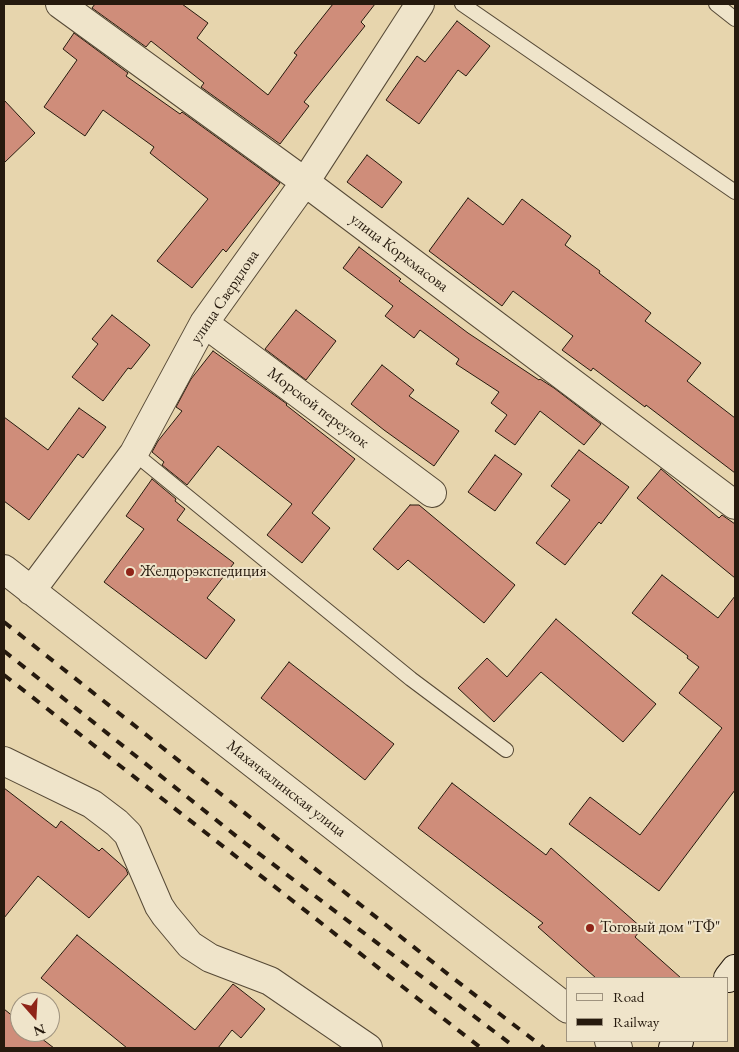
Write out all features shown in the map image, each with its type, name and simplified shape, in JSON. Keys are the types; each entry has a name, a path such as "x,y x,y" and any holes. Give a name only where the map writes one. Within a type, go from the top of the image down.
{"street":[{"name":"улица Коркмасова","path":"60,4 304,182 735,505"},
{"name":"улица Свердлова","path":"31,590 134,453 204,323 304,182 420,4"},
{"name":"Морской переулок","path":"204,323 432,493"},
{"name":"Махачкалинская улица","path":"4,569 566,1007"},
{"path":"4,760 92,804 117,822 128,834 159,906 190,945 210,958 270,981 368,1048"}],"lane":[{"path":"462,4 735,192"},
{"path":"716,4 735,19"},
{"path":"134,453 411,679 506,750"}],"building":[{"path":"95,4 182,4 208,23 197,38 268,95 297,55 294,53 333,4 375,4 361,22 365,26 304,102 309,106 280,144 201,87 204,83 151,41 146,47 92,8"},
{"path":"457,21 490,46 466,76 458,70 419,124 386,100 417,56 425,62"},
{"path":"74,33 128,73 126,76 180,114 182,112 280,183 226,252 223,249 192,288 157,261 208,199 150,153 154,147 103,110 85,136 44,107 77,60 63,49"},
{"path":"4,100 35,133 4,163"},
{"path":"367,155 402,182 382,208 347,182"},
{"path":"468,198 503,225 522,199 571,236 565,245 651,313 645,321 701,363 687,381 735,418 735,473 646,405 645,407 593,368 591,371 562,350 573,336 513,291 502,306 429,251"},
{"path":"359,247 401,279 399,281 468,333 554,388 601,424 584,445 540,411 515,445 495,431 507,415 491,403 499,392 456,364 459,359 420,330 414,338 385,316 393,306 343,268"},
{"path":"296,310 336,341 306,380 265,349"},
{"path":"112,315 150,345 131,369 128,368 103,401 72,377 98,344 92,339"},
{"path":"213,351 287,404 355,459 312,513 330,528 302,563 267,535 292,504 218,446 187,485 162,465 164,462 152,452 158,441 182,411 176,407 191,379"},
{"path":"382,365 414,390 409,396 459,431 434,466 351,404"},
{"path":"79,408 106,427 83,458 78,454 29,520 4,501 4,417 48,450"},
{"path":"579,450 629,487 601,524 599,522 565,565 536,543 570,500 551,486"},
{"path":"495,455 522,474 495,511 468,492"},
{"path":"661,469 719,518 722,515 735,524 735,578 637,498"},
{"path":"152,479 185,509 177,520 234,563 207,598 235,620 206,659 104,582 144,529 126,516"},
{"path":"410,505 419,505 515,585 484,623 408,560 398,570 373,549"},
{"path":"662,575 718,618 735,596 735,790 659,891 569,824 590,797 640,835 722,728 679,693 699,667 687,658 688,656 632,613"},
{"path":"556,619 656,704 623,742 541,672 494,722 458,688 487,658 507,677"},
{"path":"289,662 394,744 365,780 261,698"},
{"path":"452,783 546,855 551,848 642,928 635,937 680,977 595,977 538,927 543,923 418,828"},
{"path":"4,788 56,828 61,821 99,851 102,848 126,869 128,874 89,918 38,876 4,918"},
{"path":"77,935 195,1030 233,984 265,1009 241,1038 232,1030 218,1048 127,1048 41,978"},
{"path":"4,1009 10,1014 10,1042 46,1042 54,1048 4,1048"}],"railway":[{"path":"4,622 449,975 544,1048"},
{"path":"4,651 245,843 516,1048"},
{"path":"4,675 481,1048"}],"place":[{"name":"Желдорэкспедиция","path":"130,572"},
{"name":"Тоговый дом \"ТФ\"","path":"590,928"}]}
